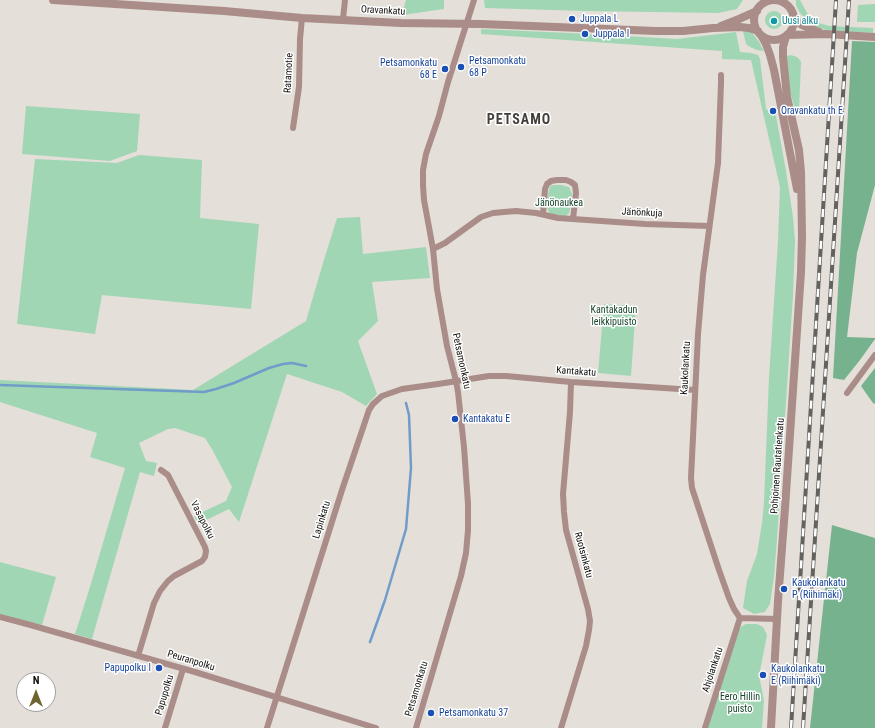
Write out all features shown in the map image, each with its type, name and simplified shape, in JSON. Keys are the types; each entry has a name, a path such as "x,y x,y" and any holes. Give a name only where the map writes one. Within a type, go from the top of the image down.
{"street":[{"name":"Oravankatu","path":"53,0 224,11 302,18 401,23 589,27 656,31 749,28 759,33"},
{"path":"343,19 345,0"},
{"name":"Petsamonkatu","path":"416,728 454,603 467,545 468,530 468,504 464,447 456,381 442,319 433,249 422,185 426,154 474,0"},
{"path":"825,34 802,25 784,3 780,1 771,0 763,4 755,16 755,26 759,33 766,38 773,40 786,36 825,34 875,37"},
{"path":"786,36 794,21 791,0"},
{"name":"Oravankatu","path":"714,28 757,11"},
{"name":"Ratamotie","path":"293,128 299,87 302,18"},
{"name":"Pohjoinen Rautatienkatu","path":"759,33 766,44 774,70 801,205"},
{"name":"Pohjoinen Rautatienkatu","path":"771,728 802,236 801,172 799,150 787,97 783,57 783,47 786,36"},
{"name":"Kaukolankatu","path":"721,75 722,83 718,163 703,275 698,334 691,478 692,488 729,598 740,618"},
{"path":"543,214 547,184 551,181 566,180 575,185 576,193 573,219"},
{"name":"Jänönkuja","path":"433,249 445,243 481,217 493,213 516,211 543,214 558,218 645,224 709,226"},
{"path":"847,393 875,355"},
{"name":"Kantakatu","path":"456,381 489,376 506,376 695,390"},
{"name":"Lapinkatu","path":"267,728 342,490 369,410 382,396 402,389 456,381"},
{"name":"Ruotsinkatu","path":"561,728 586,646 590,621 566,530 564,512 563,494 571,382"},
{"name":"Vasapolku","path":"138,656 154,603 160,591 174,576 202,561 206,551 168,475 161,470"},
{"name":"Peuranpolku","path":"0,617 183,669 376,728"},
{"path":"740,618 777,619"},
{"name":"Ahjolankatu","path":"705,728 740,618"},
{"name":"Papupolku","path":"165,728 183,669"}],"green space":[{"path":"406,0 444,0 444,9 402,15"},
{"path":"484,0 743,0 737,9 718,13 485,8"},
{"path":"796,0 800,0 810,18 818,23 830,26 873,28 873,33 830,31 815,27 800,13 796,5"},
{"path":"875,4 875,22 857,22 858,5"},
{"path":"770,11 778,11 783,16 781,27 778,29 770,29 765,24 765,16"},
{"path":"481,29 677,39 736,32 740,52 758,55 760,59 766,109 776,116 793,217 795,241 793,295 774,577 770,604 765,612 754,614 743,608 747,581 757,554 764,503 769,377 780,187 751,60 722,59 722,51 481,34"},
{"path":"743,31 748,31 753,34 764,51 757,50 746,44"},
{"path":"852,41 875,42 875,185 857,253 847,337 875,339 844,380 833,378"},
{"path":"791,55 797,57 801,62 799,111 796,112 790,92 786,62 787,56"},
{"path":"26,106 140,114 137,151 110,161 22,154"},
{"path":"139,155 202,160 200,218 259,224 251,309 102,295 95,334 17,324 35,159 117,163"},
{"name":"Jänönaukea","path":"554,185 569,187 572,194 571,206 569,213 566,216 550,214 547,208 550,186"},
{"path":"360,217 363,254 426,247 430,278 372,282 378,321 358,341 377,394 366,406 342,392 287,374 239,522 229,509 198,524 194,516 226,501 232,487 205,438 175,428 168,429 139,443 146,461 157,463 154,476 140,472 92,639 75,634 125,468 90,457 97,433 0,402 0,380 193,390 306,321 337,218"},
{"name":"Kantakadun leikkipuisto","path":"604,304 636,306 631,376 598,373"},
{"path":"875,368 875,404 861,386"},
{"path":"832,525 875,538 875,728 810,728"},
{"path":"0,562 56,577 42,625 0,614"},
{"name":"Eero Hillin puisto","path":"746,624 757,624 763,627 767,635 759,676 764,700 762,728 707,728 737,631"}],"waterway":[{"path":"0,385 204,392 234,383 269,368 283,364 292,363 306,366"},
{"path":"370,642 385,600 406,529 411,468 409,415 406,403"}],"railway":[{"path":"791,728 836,0"},
{"path":"803,728 849,0"}],"place":[{"name":"Juppala L","path":"572,19"},
{"name":"Uusi alku","path":"774,21"},
{"name":"Juppala I","path":"585,34"},
{"name":"Petsamonkatu 68 P","path":"461,67"},
{"name":"Petsamonkatu 68 E","path":"445,69"},
{"name":"Oravankatu th E","path":"773,111"},
{"name":"Kantakatu E","path":"455,419"},
{"name":"Kaukolankatu P (Riihimäki)","path":"784,589"},
{"name":"Papupolku I","path":"159,668"},
{"name":"Kaukolankatu E (Riihimäki)","path":"763,675"},
{"name":"Petsamonkatu 37","path":"431,713"}],"district":[{"name":"PETSAMO","path":"519,120"}]}
